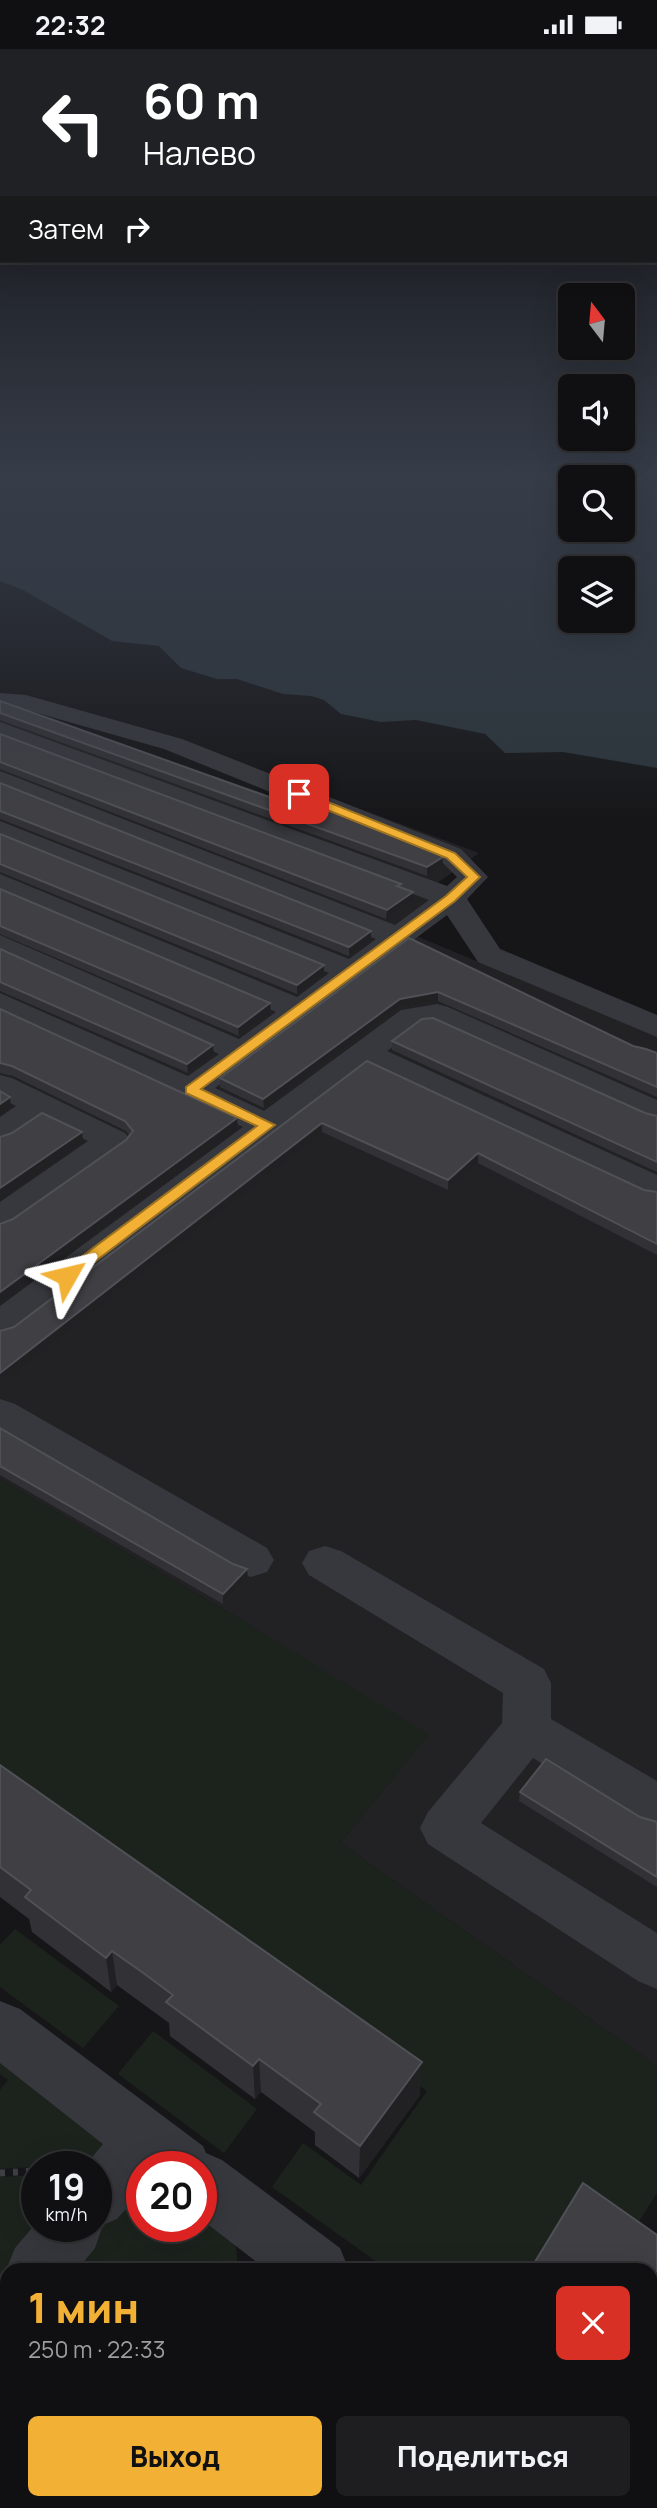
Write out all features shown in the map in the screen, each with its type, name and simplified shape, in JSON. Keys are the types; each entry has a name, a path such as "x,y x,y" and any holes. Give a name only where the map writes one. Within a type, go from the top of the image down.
{"lane":[{"path":"0,700 17,700 173,744 451,855 474,877 451,898 191,1090"},
{"path":"0,730 451,898 489,955 657,1027"},
{"path":"0,779 398,937"},
{"path":"23,934 224,812"},
{"path":"0,829 352,971"},
{"path":"0,883 23,934 242,1052"},
{"path":"23,934 300,1010"},
{"path":"0,1003 267,1125"},
{"path":"0,1326 412,1017 436,1014 657,1113"},
{"path":"364,1053 657,1189"},
{"path":"0,1085 113,1140 0,1219"},
{"path":"0,1133 41,1105"},
{"path":"0,1414 251,1560"},
{"path":"325,1563 527,1683 527,1729 446,1828 657,1963"},
{"path":"527,1729 657,1808"},
{"path":"0,2028 161,2151"},
{"path":"217,2193 309,2263"},
{"path":"43,2263 61,2242"}],"path":[{"path":"0,2173 21,2172"}],"shaded area":[{"path":"30,594 558,594 558,633 635,633 635,594 657,594 657,768 563,752 505,753 485,734 416,720 381,722 341,714 324,700 311,696 283,694 237,679 217,679 181,668 159,646 112,641"},
{"path":"0,705 278,806 307,789 479,853 432,887 444,892 397,928 657,1036 657,2066 340,1843 428,1735 233,1615 0,1479"},
{"path":"0,1479 233,1615 429,1734 340,1843 657,2066 657,2193 626,2242 562,2263 378,2263 272,2187 303,2143 361,2185 427,2091 0,1788"},
{"path":"15,1929 119,2006 83,2048 0,1987 0,1945"},
{"path":"153,2031 257,2109 224,2153 118,2074"},
{"path":"0,2049 107,2135 105,2151 21,2151 21,2168 0,2169 0,2090 8,2080 0,2074"},
{"path":"21,2176 21,2242 26,2242 12,2263 0,2263 0,2177"},
{"path":"126,2203 126,2242 217,2242 217,2223 235,2238 237,2263 70,2263 65,2259 81,2242 112,2242 112,2212"}],"building":[{"path":"0,701 283,802 293,796 443,857 427,867 0,713"},
{"path":"0,734 401,884 397,886 413,892 387,910 0,762"},
{"path":"0,783 371,931 349,947 0,811"},
{"path":"0,834 324,965 297,985 0,864"},
{"path":"0,889 270,1003 238,1027 0,926"},
{"path":"409,938 633,1046 657,1053 657,1087 438,992 400,999 263,1099 220,1078"},
{"path":"0,949 213,1045 187,1064 0,982"},
{"path":"0,1009 237,1118 0,1292 0,1224 13,1219 126,1140 133,1131 125,1121 12,1066 0,1063"},
{"path":"433,1018 657,1116 657,1162 392,1041 422,1019"},
{"path":"367,1061 644,1190 657,1192 657,1244 478,1153 448,1180 322,1123 0,1373 0,1331 14,1327"},
{"path":"0,1091 10,1097 0,1104"},
{"path":"42,1113 82,1132 0,1188 0,1137 12,1133"},
{"path":"0,1428 233,1564 247,1569 223,1594 0,1466"},
{"path":"546,1759 640,1817 657,1822 657,1877 520,1792"},
{"path":"0,1765 422,2062 360,2146 314,2112 321,2104 259,2059 253,2066 166,2002 173,1995 142,1972 112,1951 106,1958 25,1897 31,1890 0,1867"},
{"path":"583,2183 657,2235 657,2263 534,2263"}],"route":[{"path":"67,1276 267,1125 191,1090 451,898 474,877 451,855 299,794"}]}
